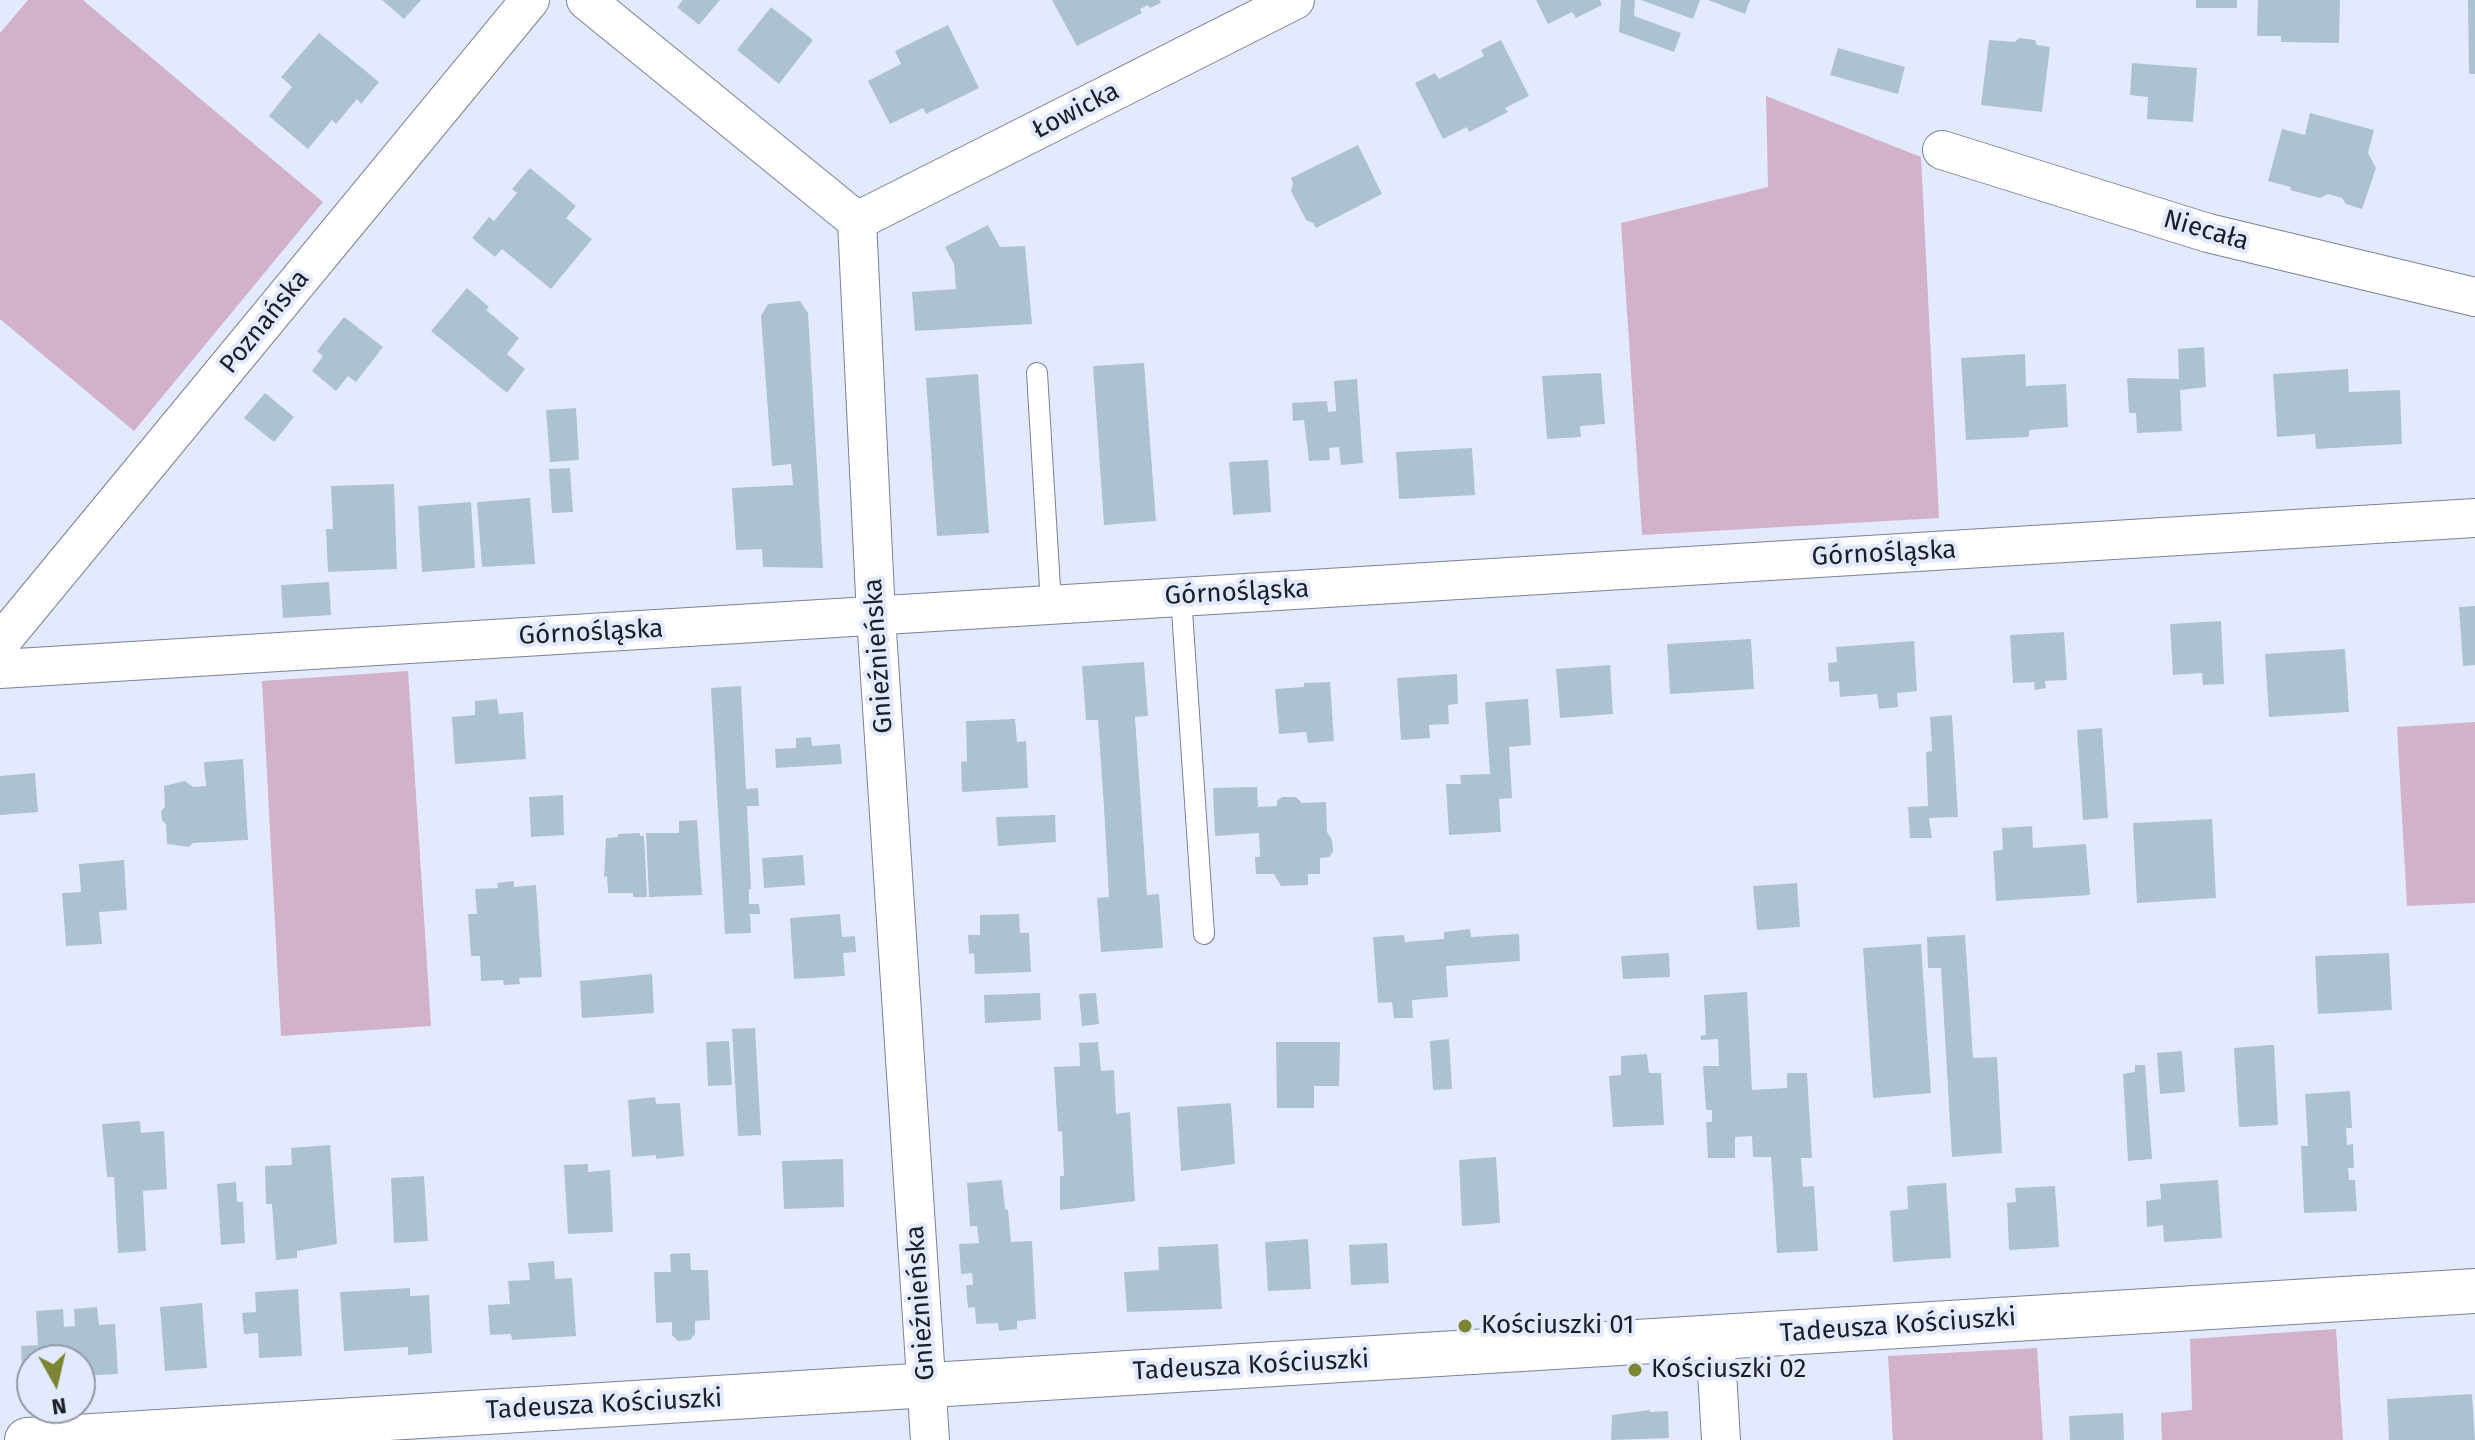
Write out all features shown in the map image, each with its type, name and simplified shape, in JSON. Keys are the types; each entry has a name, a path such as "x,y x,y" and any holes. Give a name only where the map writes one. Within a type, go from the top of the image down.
{"street":[{"name":"Poznańska","path":"0,643 530,0"},
{"path":"586,0 857,221"},
{"name":"Łowicka","path":"857,221 1295,0"},
{"name":"Niecała","path":"1942,150 2208,233 2475,297"},
{"name":"Gnieźnieńska","path":"857,221 876,616 930,1440"},
{"name":"Górnośląska","path":"0,669 2475,518"},
{"name":"Tadeusza Kościuszki","path":"27,1440 2475,1291"},
{"path":"1715,1338 1721,1440"}],"lane":[{"path":"1037,373 1051,604"},
{"path":"1181,596 1204,934"}],"shaded area":[{"path":"28,0 83,0 323,202 134,431 0,319 0,33"},
{"path":"1766,96 1921,157 1939,518 1642,535 1621,223 1768,187"},
{"path":"408,671 431,1026 281,1036 262,681"},
{"path":"2475,722 2475,903 2407,906 2397,727"},
{"path":"2336,1329 2343,1440 2162,1440 2161,1413 2192,1410 2190,1339"},
{"path":"2037,1348 2043,1440 1893,1440 1888,1356"}],"building":[{"path":"382,0 421,0 404,19"},
{"path":"683,0 720,0 699,25 677,7"},
{"path":"1052,0 1160,0 1161,3 1140,9 1142,13 1077,46"},
{"path":"1536,0 1600,0 1602,5 1576,18 1572,12 1548,24"},
{"path":"1621,0 1635,0 1634,16 1681,33 1674,52 1619,32"},
{"path":"1641,0 1700,0 1693,19"},
{"path":"1708,0 1750,0 1745,14"},
{"path":"2196,0 2237,0 2237,8 2196,8"},
{"path":"2258,0 2340,0 2339,43 2281,42 2281,36 2257,36"},
{"path":"2468,0 2475,0 2475,74 2469,74"},
{"path":"771,7 813,40 779,84 737,50"},
{"path":"948,25 979,88 926,114 923,108 890,124 868,81 901,64 895,51"},
{"path":"319,33 379,82 361,104 357,99 336,124 332,120 308,149 269,116 292,87 281,77"},
{"path":"2019,38 2035,40 2037,45 2050,47 2042,112 1981,105 1989,40 2015,42"},
{"path":"1501,40 1529,96 1505,108 1508,112 1469,132 1467,127 1443,139 1415,83 1435,73 1439,79 1461,68 1484,56 1481,50"},
{"path":"1838,48 1905,67 1898,94 1830,75"},
{"path":"2132,63 2197,68 2193,122 2147,119 2148,97 2130,95"},
{"path":"2310,113 2374,130 2368,153 2376,168 2362,209 2346,204 2342,198 2328,194 2320,198 2268,181 2282,129 2305,135"},
{"path":"1358,145 1382,194 1316,228 1306,220 1291,191 1291,178"},
{"path":"530,168 576,206 566,218 592,239 551,289 502,249 495,257 472,238 489,217 494,221 517,193 512,189"},
{"path":"988,225 1000,247 1025,246 1032,324 915,331 912,292 956,289 954,264 945,247"},
{"path":"467,288 489,307 486,310 519,338 507,354 525,369 507,393 431,331"},
{"path":"800,301 808,313 823,568 763,567 762,549 736,550 732,488 793,485 791,464 772,466 761,316 768,304"},
{"path":"344,317 383,347 356,382 348,376 336,391 312,371 323,356 317,351"},
{"path":"2204,347 2206,387 2180,390 2182,431 2137,433 2136,413 2129,413 2127,378 2179,379 2178,349"},
{"path":"2025,354 2026,386 2066,384 2068,427 2029,430 2029,437 1966,440 1961,358"},
{"path":"1144,363 1156,521 1104,525 1093,366"},
{"path":"2348,369 2349,392 2400,390 2402,444 2316,449 2315,434 2277,437 2273,374"},
{"path":"1601,373 1605,424 1580,426 1581,437 1547,439 1542,376"},
{"path":"978,374 989,533 937,536 926,378"},
{"path":"1357,379 1363,463 1341,465 1339,447 1329,448 1330,460 1309,461 1304,420 1293,421 1292,403 1327,401 1328,412 1336,411 1334,381"},
{"path":"265,393 294,417 274,442 244,418"},
{"path":"576,408 579,460 550,462 546,410"},
{"path":"1472,448 1475,495 1399,499 1396,452"},
{"path":"1268,460 1271,512 1233,515 1229,462"},
{"path":"570,468 573,512 552,513 549,469"},
{"path":"394,484 397,569 328,572 326,529 333,529 331,486"},
{"path":"530,498 535,564 482,567 477,502"},
{"path":"471,502 475,568 422,572 418,506"},
{"path":"329,582 331,615 283,618 281,585"},
{"path":"2475,606 2475,665 2463,666 2459,607"},
{"path":"2221,621 2224,684 2203,685 2202,673 2173,675 2170,624"},
{"path":"2064,632 2067,680 2045,681 2046,688 2035,690 2034,682 2013,683 2010,635"},
{"path":"1751,639 1754,689 1670,694 1667,644"},
{"path":"1914,641 1917,691 1897,693 1898,707 1879,709 1877,694 1840,697 1839,681 1829,682 1828,663 1837,662 1836,647"},
{"path":"2345,649 2349,712 2269,717 2265,654"},
{"path":"1144,662 1148,716 1135,717 1147,895 1159,894 1163,948 1101,952 1097,898 1109,897 1104,808 1098,720 1086,720 1082,666"},
{"path":"1610,665 1613,714 1560,718 1556,669"},
{"path":"1457,674 1458,704 1448,705 1449,724 1429,725 1430,738 1401,740 1397,678"},
{"path":"1330,682 1334,741 1308,743 1306,732 1279,734 1275,689"},
{"path":"741,686 746,789 758,788 759,806 747,806 749,904 759,904 760,914 750,914 751,933 725,934 711,688"},
{"path":"497,699 499,714 523,712 526,759 455,764 452,717 475,715 475,701"},
{"path":"1528,699 1531,745 1509,747 1512,798 1499,799 1501,832 1449,835 1446,784 1461,784 1460,775 1490,774 1485,702"},
{"path":"1952,715 1958,817 1929,818 1932,838 1910,838 1908,807 1928,806 1926,752 1932,751 1930,717"},
{"path":"1015,719 1017,742 1026,741 1028,788 962,792 961,762 967,761 966,721"},
{"path":"2102,728 2108,818 2083,820 2077,730"},
{"path":"811,737 812,746 840,744 842,764 776,768 775,749 796,748 796,738"},
{"path":"243,759 248,840 193,843 189,847 167,844 166,824 161,811 165,807 164,786 185,781 193,787 206,786 204,762"},
{"path":"35,773 38,812 0,815 0,776"},
{"path":"1257,787 1258,807 1277,806 1277,801 1282,797 1296,797 1302,803 1326,802 1327,832 1332,840 1333,852 1329,857 1320,858 1320,874 1308,874 1308,885 1281,886 1274,874 1256,874 1255,857 1260,857 1259,833 1215,836 1213,788"},
{"path":"563,795 564,835 531,837 529,797"},
{"path":"1055,815 1056,842 998,846 996,817"},
{"path":"2212,819 2216,898 2137,903 2133,823"},
{"path":"697,820 702,895 649,897 646,833 679,833 679,821"},
{"path":"2032,826 2033,848 2086,844 2090,895 1996,901 1993,851 2003,850 2002,828"},
{"path":"640,833 644,836 647,897 633,897 633,893 608,893 607,876 604,877 606,838"},
{"path":"803,855 805,885 764,888 762,858"},
{"path":"124,860 127,910 99,912 102,944 66,946 62,893 81,892 79,864"},
{"path":"514,881 514,887 536,885 542,977 519,978 520,984 504,985 503,980 481,981 480,956 471,956 468,914 477,914 475,889 498,888 497,883"},
{"path":"1797,883 1800,927 1757,930 1753,886"},
{"path":"840,914 842,937 855,936 856,952 843,953 845,976 794,979 790,918"},
{"path":"1019,914 1020,933 1029,933 1031,972 975,974 974,953 969,954 968,935 980,935 980,915"},
{"path":"1470,929 1471,937 1519,934 1520,961 1446,966 1448,997 1412,1000 1413,1018 1394,1018 1392,1002 1378,1003 1373,937 1404,935 1405,942 1444,939 1444,932"},
{"path":"1965,935 1973,1058 1997,1057 2002,1153 1952,1157 1941,968 1928,968 1927,937"},
{"path":"1921,944 1931,1093 1873,1098 1863,948"},
{"path":"1669,953 1670,977 1623,979 1621,956"},
{"path":"2389,953 2392,1010 2318,1014 2315,956"},
{"path":"652,974 654,1013 582,1018 580,981"},
{"path":"1747,992 1752,1090 1787,1088 1787,1073 1807,1073 1812,1158 1801,1158 1803,1187 1814,1186 1818,1251 1777,1253 1771,1157 1753,1157 1752,1136 1735,1137 1735,1158 1708,1158 1706,1122 1712,1122 1712,1110 1706,1110 1703,1066 1719,1066 1718,1039 1701,1040 1701,1036 1706,1035 1704,995"},
{"path":"1040,993 1041,1020 985,1023 984,995"},
{"path":"1096,993 1099,1024 1082,1026 1079,994"},
{"path":"755,1028 761,1135 738,1136 732,1029"},
{"path":"1449,1039 1452,1089 1433,1090 1430,1041"},
{"path":"729,1041 732,1085 708,1086 706,1042"},
{"path":"1098,1042 1101,1071 1114,1070 1116,1114 1130,1112 1135,1201 1060,1210 1060,1176 1064,1176 1054,1067 1080,1066 1079,1043"},
{"path":"1276,1042 1340,1042 1339,1086 1314,1086 1314,1108 1277,1108"},
{"path":"2274,1045 2278,1125 2239,1127 2234,1048"},
{"path":"2182,1051 2185,1092 2160,1094 2157,1053"},
{"path":"1647,1054 1649,1073 1661,1073 1664,1125 1613,1127 1609,1076 1621,1075 1621,1056"},
{"path":"2135,1065 2145,1065 2152,1159 2128,1161 2123,1074 2135,1072"},
{"path":"2350,1091 2352,1128 2346,1128 2347,1145 2353,1144 2354,1168 2348,1168 2349,1180 2355,1180 2357,1211 2304,1213 2301,1146 2308,1146 2305,1094"},
{"path":"655,1097 656,1104 680,1103 684,1156 656,1159 656,1155 632,1157 628,1100"},
{"path":"1231,1103 1235,1164 1181,1171 1177,1107"},
{"path":"140,1121 141,1133 164,1131 167,1189 143,1191 146,1251 118,1253 114,1177 107,1177 102,1124"},
{"path":"330,1145 337,1244 297,1251 297,1258 276,1260 272,1204 266,1204 265,1166 292,1165 291,1148"},
{"path":"1496,1157 1500,1223 1462,1226 1459,1160"},
{"path":"843,1159 844,1207 784,1209 782,1161"},
{"path":"588,1164 588,1172 610,1170 613,1232 568,1234 564,1165"},
{"path":"424,1176 428,1241 394,1243 391,1178"},
{"path":"1002,1180 1011,1242 1032,1241 1036,1319 1017,1321 1017,1329 999,1331 998,1323 976,1324 975,1307 968,1308 966,1285 973,1285 972,1273 961,1274 959,1244 979,1243 977,1226 970,1226 967,1183"},
{"path":"2218,1180 2222,1238 2164,1242 2163,1225 2147,1227 2146,1201 2161,1199 2160,1184"},
{"path":"236,1182 237,1202 243,1202 245,1243 221,1245 217,1184"},
{"path":"1946,1183 1951,1258 1893,1262 1890,1211 1908,1209 1907,1186"},
{"path":"2055,1186 2059,1247 2009,1250 2007,1203 2016,1202 2015,1188"},
{"path":"1308,1239 1311,1289 1268,1291 1265,1242"},
{"path":"1387,1243 1389,1283 1351,1285 1349,1245"},
{"path":"1218,1244 1222,1309 1127,1312 1124,1272 1159,1270 1158,1247"},
{"path":"690,1253 691,1270 708,1270 710,1320 695,1321 695,1334 690,1340 678,1341 672,1335 672,1322 656,1323 654,1272 671,1272 670,1254"},
{"path":"554,1261 555,1279 572,1278 576,1336 512,1340 511,1334 490,1335 488,1305 510,1304 508,1281 530,1280 528,1263"},
{"path":"410,1288 410,1296 429,1295 432,1353 408,1355 408,1347 344,1351 340,1292"},
{"path":"298,1289 302,1356 259,1358 258,1333 244,1334 242,1313 256,1312 255,1292"},
{"path":"202,1303 207,1368 165,1371 160,1307"},
{"path":"97,1307 99,1325 115,1324 118,1374 96,1375 96,1344 38,1344 36,1311 63,1309 64,1327 75,1326 74,1309"},
{"path":"2472,1394 2475,1440 2389,1440 2387,1399"},
{"path":"1668,1411 1669,1438 1611,1440 1612,1415"},
{"path":"2123,1413 2124,1440 2070,1440 2069,1416"}],"place":[{"name":"Kościuszki 01","path":"1465,1326"},
{"name":"Kościuszki 02","path":"1635,1370"}]}
